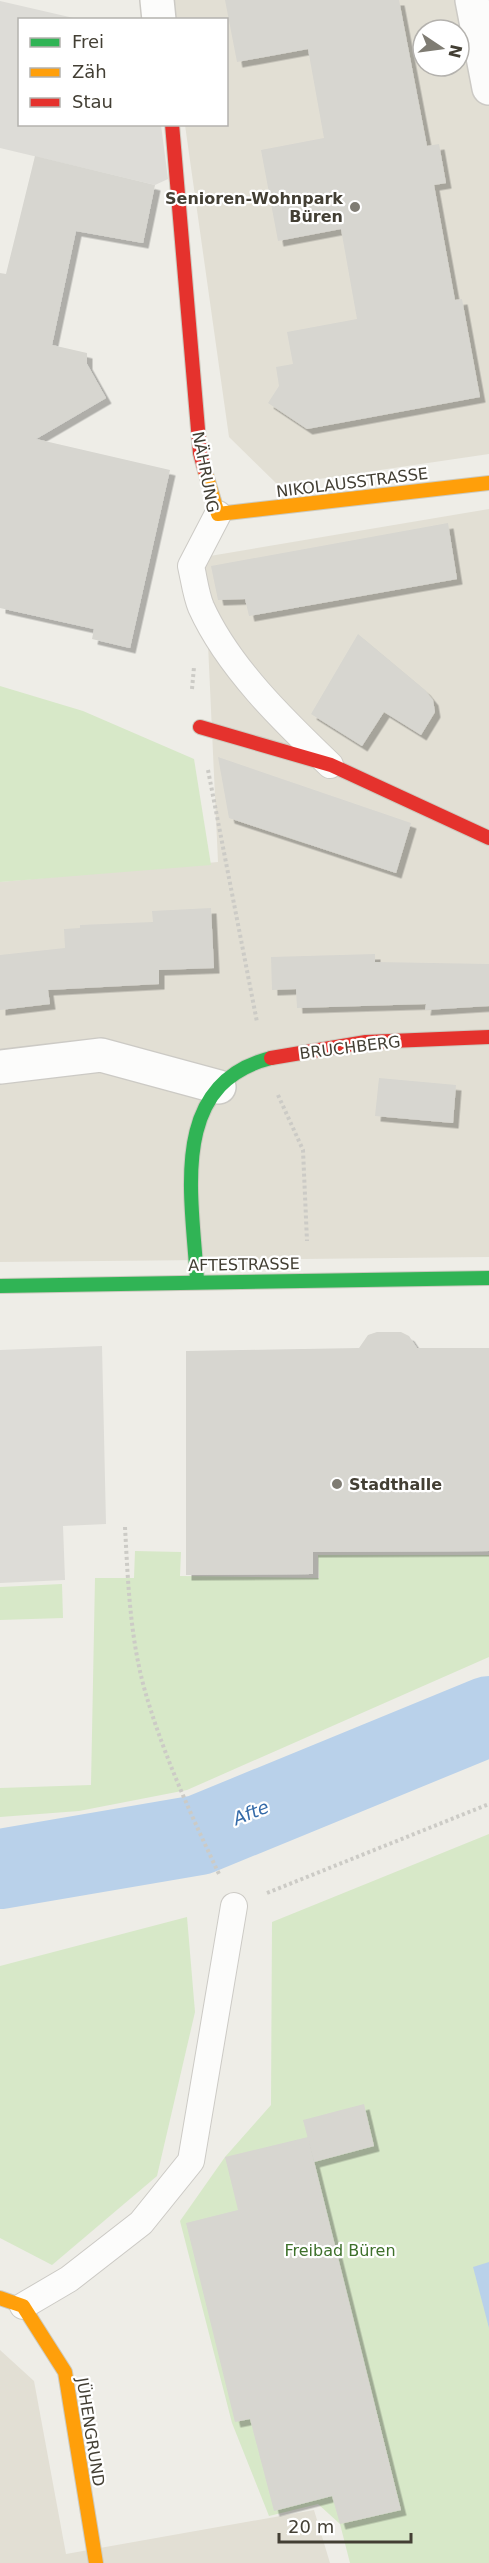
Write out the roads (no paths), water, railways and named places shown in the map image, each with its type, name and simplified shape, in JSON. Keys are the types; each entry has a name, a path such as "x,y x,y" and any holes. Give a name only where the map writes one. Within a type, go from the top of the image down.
{"street":[{"path":"156,0 159,18"},
{"path":"472,0 489,88"},
{"name":"NÄHRUNG","path":"172,126 200,453 218,514"},
{"name":"NIKOLAUSSTRASSE","path":"218,514 489,483"},
{"name":"NÄHRUNG","path":"200,727 331,765 489,838"},
{"name":"BRUCHBERG","path":"197,1281 192,1155 198,1122 219,1087 242,1069 264,1060 316,1048 368,1042 489,1037"},
{"path":"0,1066 101,1055 219,1087"},
{"name":"AFTESTRASSE","path":"0,1286 489,1278"},
{"name":"JÜHENGRUND","path":"12,2302 65,2372 96,2563"}],"lane":[{"name":"NÄHRUNG","path":"218,514 191,566 201,606 219,639 272,709 331,765"},
{"path":"12,2302 69,2279 141,2223 191,2161 234,1906"}],"water":[{"path":"489,2262 489,2328 473,2267"}],"waterway":[{"name":"Afte","path":"0,1869 199,1835 489,1716"}],"place":[{"name":"Senioren-Wohnpark Büren","path":"355,207"},
{"name":"Stadthalle","path":"337,1484"}],"park label":[{"name":"Freibad Büren","path":"340,2250"}]}
